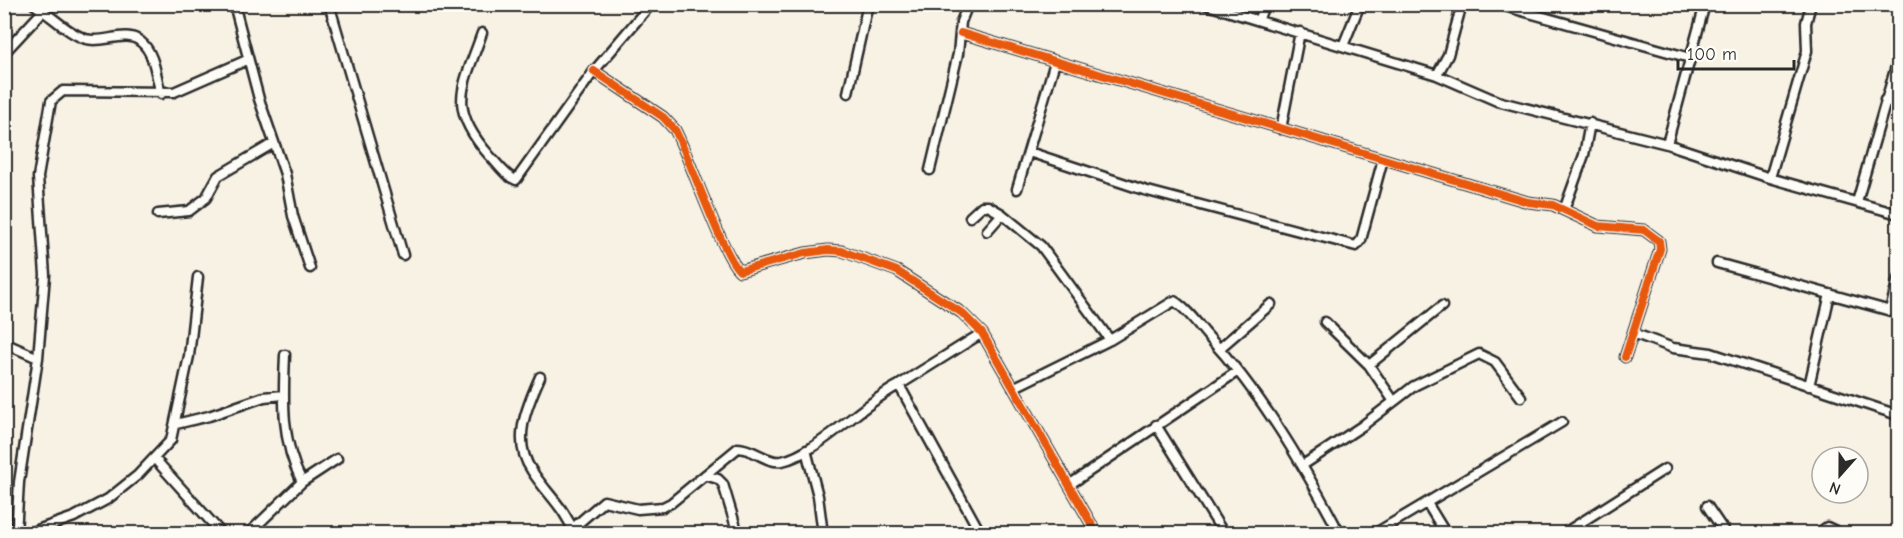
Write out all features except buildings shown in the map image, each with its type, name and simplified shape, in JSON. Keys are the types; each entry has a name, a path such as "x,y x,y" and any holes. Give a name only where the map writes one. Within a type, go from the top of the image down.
{"street":[{"path":"34,4 46,8 70,32 86,39 124,36 142,42 151,57 161,94"},
{"path":"234,4 247,60 285,174 293,216 310,268"},
{"path":"329,4 352,74 403,255"},
{"path":"482,33 462,92 462,115 475,139 513,179 519,178 594,71 651,4"},
{"path":"848,93 868,4"},
{"path":"930,170 961,33 961,22 968,4"},
{"path":"1204,4 1437,75 1497,101 1667,144 1770,178 1899,214"},
{"path":"1259,19 1264,4"},
{"path":"1343,46 1360,4"},
{"path":"1437,75 1448,55 1461,4"},
{"path":"1497,4 1690,58"},
{"path":"1667,144 1705,4"},
{"path":"1770,178 1806,51 1806,23 1811,4"},
{"path":"4,53 46,8"},
{"path":"1281,129 1300,32"},
{"path":"961,33 1528,202 1564,210 1598,226 1644,230 1659,241 1660,249 1625,357"},
{"path":"1857,202 1885,100 1899,59"},
{"path":"16,534 19,482 38,358 45,275 38,177 51,101 63,91 161,94 188,87 247,60"},
{"path":"1017,189 1054,62"},
{"path":"594,71 663,117 675,130 731,258 740,271 805,253 842,251 897,271 962,313 982,333 1097,534"},
{"path":"1885,100 1899,104"},
{"path":"1564,210 1584,155 1590,123"},
{"path":"158,214 189,211 206,198 218,176 274,143"},
{"path":"1029,152 1144,190 1356,246 1361,240 1383,159"},
{"path":"970,217 982,206 1002,214 1041,246 1110,340"},
{"path":"987,231 1002,214"},
{"path":"1717,263 1894,312 1899,278"},
{"path":"26,534 74,517 108,499 171,440 189,356 198,277"},
{"path":"1809,386 1830,294"},
{"path":"1013,388 1110,340 1174,301 1220,348 1265,405 1303,465 1341,534"},
{"path":"1220,348 1271,304"},
{"path":"1369,365 1442,306"},
{"path":"1325,322 1369,365 1393,400"},
{"path":"540,377 524,417 522,446 531,471 553,496 574,531 601,502 638,509 663,507 671,503 738,448 776,461 806,450 882,394 899,386 982,333"},
{"path":"1633,333 1662,345 1711,353 1899,415"},
{"path":"4,343 38,358"},
{"path":"1303,465 1362,426 1393,400 1479,354 1495,362 1521,397"},
{"path":"285,355 284,428 288,447 302,482"},
{"path":"1069,485 1238,371"},
{"path":"899,386 981,534"},
{"path":"176,424 210,417 264,397 284,395"},
{"path":"1374,534 1562,422"},
{"path":"1156,425 1224,534"},
{"path":"806,450 818,496 823,534"},
{"path":"154,458 222,534"},
{"path":"249,534 302,482 337,459"},
{"path":"1563,534 1665,469"},
{"path":"705,475 718,479 723,484 738,534"},
{"path":"1427,503 1446,534"},
{"path":"1707,506 1722,532"},
{"path":"1817,534 1827,527 1842,534"}],"cycle path":[{"path":"961,33 1528,202 1553,205 1598,226 1644,230 1659,241 1660,249 1625,357"},
{"path":"594,71 663,117 675,130 725,248 740,271 805,253 842,251 897,271 962,313 982,333 1097,534"}]}
